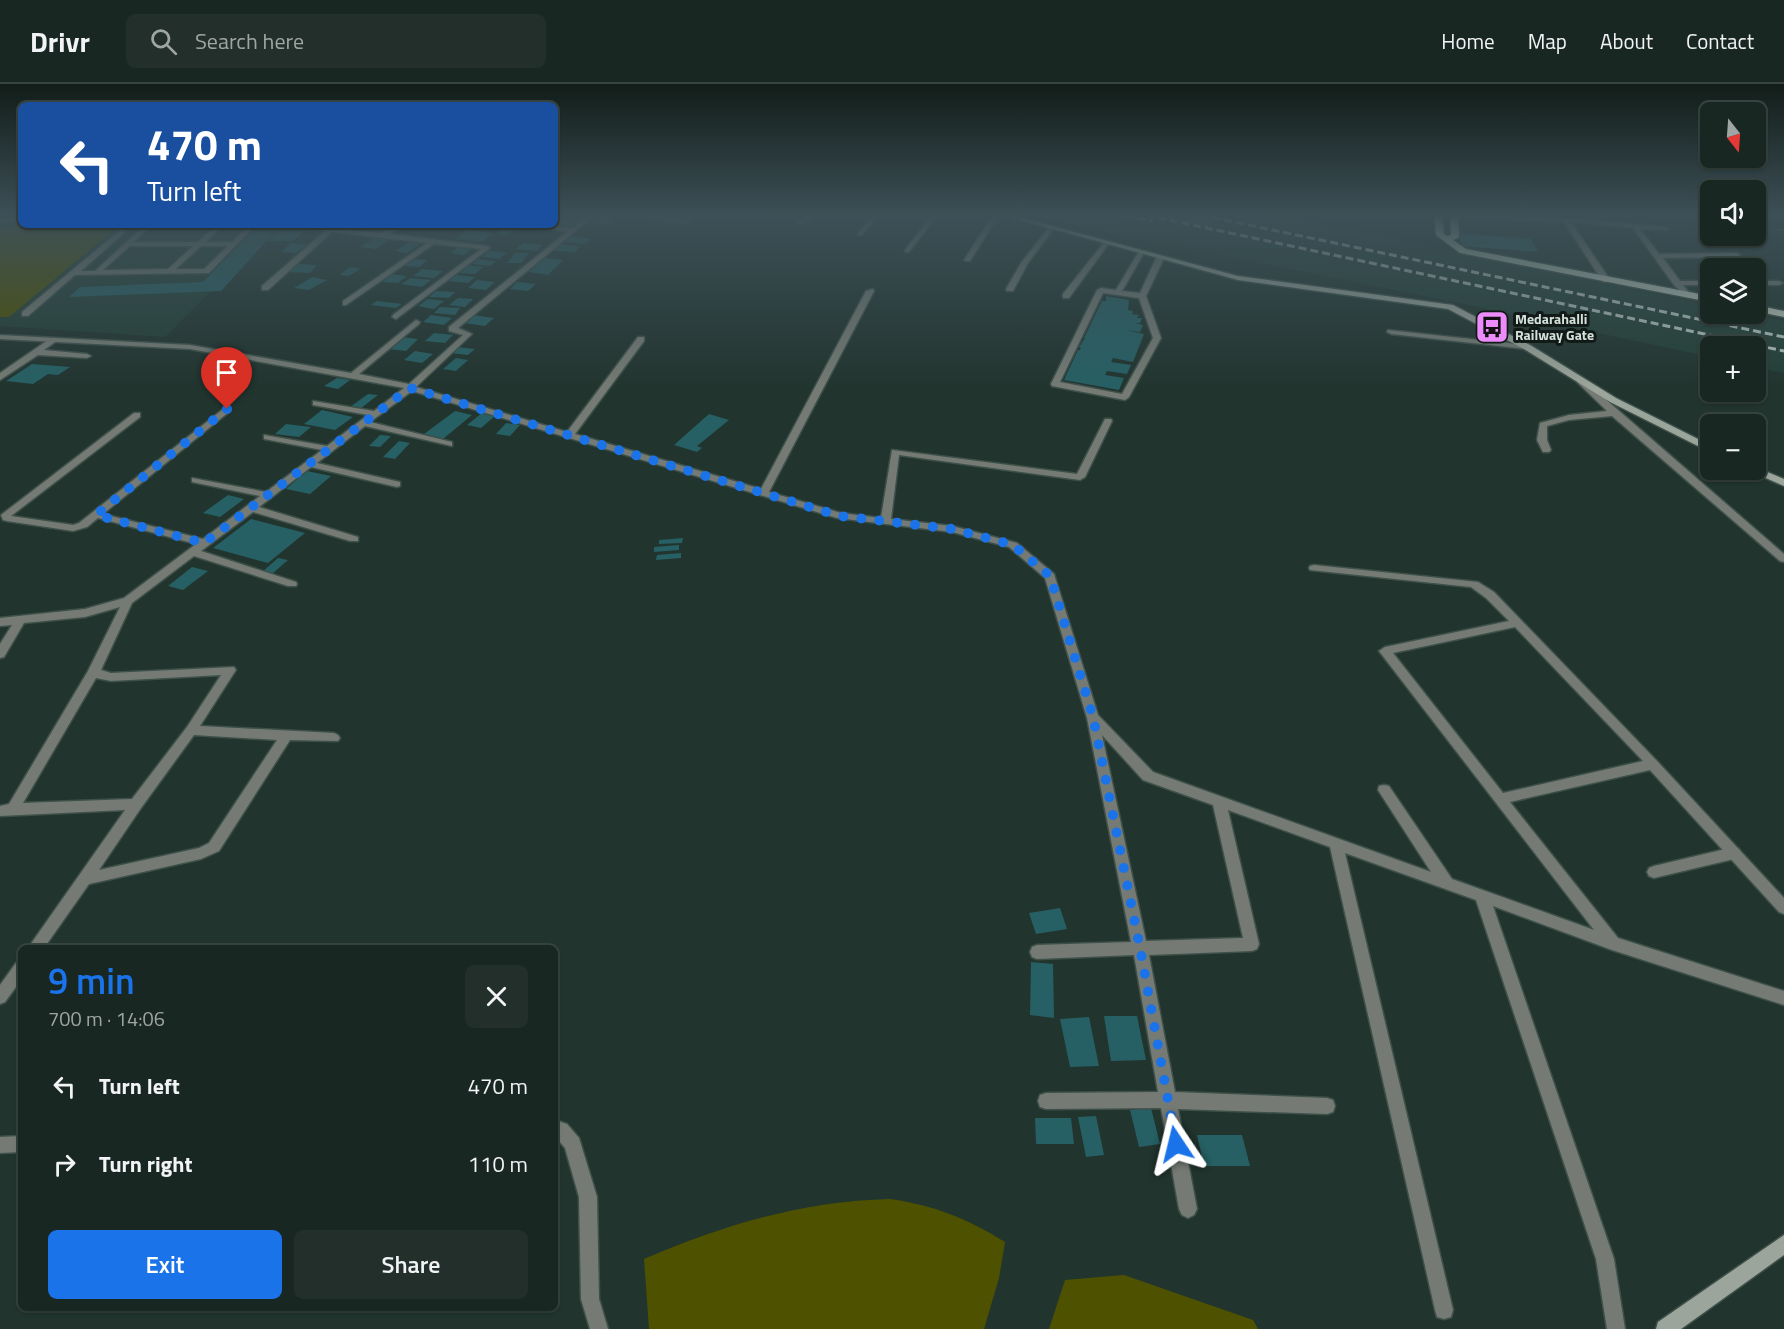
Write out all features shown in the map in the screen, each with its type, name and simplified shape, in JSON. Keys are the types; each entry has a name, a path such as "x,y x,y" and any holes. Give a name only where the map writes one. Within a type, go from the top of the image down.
{"main road":[{"path":"1572,273 1700,297"},
{"path":"1766,310 1784,314"}],"street":[{"path":"25,314 72,273"},
{"path":"265,288 282,273"},
{"path":"346,303 388,273"},
{"path":"352,375 416,322 396,317 454,273"},
{"path":"0,622 85,613 128,601 410,388 468,334 452,329 520,273"},
{"path":"1010,289 1019,273"},
{"path":"1066,296 1083,273"},
{"path":"1118,292 1129,273"},
{"path":"1142,296 1101,290 1099,292 1055,384 1125,397 1157,338 1142,296 1153,273"},
{"path":"1219,273 1238,278 1450,308 1527,347 1613,400 1700,444"},
{"path":"1601,273 1606,280"},
{"path":"1670,273 1687,295"},
{"path":"1677,283 1700,283"},
{"path":"1766,283 1779,283"},
{"path":"764,493 870,291"},
{"path":"1391,332 1527,347"},
{"path":"0,337 190,347 352,375 410,388 840,516 952,529 1013,545 1050,576 1093,717 1140,948 1188,1209"},
{"path":"569,435 641,339"},
{"path":"0,377 54,340"},
{"path":"36,352 87,356"},
{"path":"1573,374 1614,413 1784,559"},
{"path":"316,403 375,414"},
{"path":"137,415 6,515 7,518 73,528 83,525 227,409"},
{"path":"1546,450 1542,440 1543,424 1581,415 1614,413"},
{"path":"886,521 895,452 1080,477 1108,421"},
{"path":"362,423 449,444"},
{"path":"267,437 329,449"},
{"path":"308,464 397,484"},
{"path":"1766,475 1784,483"},
{"path":"195,480 268,495"},
{"path":"250,508 354,539"},
{"path":"96,515 204,543"},
{"path":"193,552 292,584"},
{"path":"1314,568 1474,584 1490,595 1653,764 1784,908"},
{"path":"6,810 94,672 128,601"},
{"path":"0,654 20,620"},
{"path":"1517,622 1385,651 1612,943"},
{"path":"37,945 136,804 192,730 230,670 111,677 103,677 94,672"},
{"path":"1093,717 1148,776 1612,943 1784,998"},
{"path":"192,730 334,738"},
{"path":"85,879 201,853 214,847 287,734"},
{"path":"1501,799 1653,764"},
{"path":"1384,790 1447,884"},
{"path":"1037,952 1252,944 1219,801"},
{"path":"6,810 136,804"},
{"path":"1336,844 1444,1310"},
{"path":"1654,872 1734,853"},
{"path":"1482,896 1605,1259 1616,1329"},
{"path":"0,997 18,972"},
{"path":"1046,1101 1168,1100 1327,1106"},
{"path":"558,1129 573,1144 588,1197 590,1299 599,1329"},
{"path":"0,1145 18,1144"},
{"path":"1665,1329 1784,1244"}],"shaded area":[{"path":"0,273 229,273 165,337 0,326"},
{"path":"0,273 62,273 9,317 0,317"},
{"path":"1310,273 1557,273 1700,303 1700,324 1766,324 1766,317 1784,321 1784,373 1766,369 1766,336 1700,336 1700,355"},
{"path":"890,1199 922,1205 950,1214 1005,1242 999,1278 984,1329 649,1329 644,1259 704,1236 764,1217 826,1204"},
{"path":"1124,1275 1253,1320 1258,1329 1049,1329 1065,1280"}],"building":[{"path":"212,273 237,273 221,291 69,297 80,287 203,282"},
{"path":"342,273 354,273 349,276 339,275"},
{"path":"417,273 440,273 434,278 413,276"},
{"path":"391,274 407,276 398,283 383,282"},
{"path":"456,275 475,277 468,283 449,281"},
{"path":"312,277 327,280 309,290 294,288"},
{"path":"411,278 431,280 422,287 401,284"},
{"path":"477,280 495,282 486,290 468,288"},
{"path":"517,282 536,284 528,291 510,289"},
{"path":"436,291 455,292 449,298 429,297"},
{"path":"1106,296 1129,300 1128,310 1133,311 1132,314 1139,315 1137,318 1142,318 1140,323 1135,323 1143,325 1140,332 1125,330 1144,334 1133,362 1113,358 1111,362 1131,365 1127,374 1107,371 1105,375 1124,378 1119,390 1064,380 1102,301 1106,301"},
{"path":"458,298 473,299 465,307 449,305"},
{"path":"428,299 444,301 434,309 418,306"},
{"path":"377,301 402,304 396,308 371,305"},
{"path":"440,307 460,308 455,315 434,313"},
{"path":"431,315 452,318 444,325 423,322"},
{"path":"473,315 494,318 485,326 464,323"},
{"path":"434,333 453,335 445,343 425,341"},
{"path":"402,337 418,339 406,351 389,349"},
{"path":"457,347 475,349 468,355 450,353"},
{"path":"415,351 433,354 422,363 404,360"},
{"path":"456,358 468,360 456,371 443,369"},
{"path":"32,364 70,367 58,375 48,374 33,384 6,381"},
{"path":"337,378 350,380 338,389 324,386"},
{"path":"368,394 378,395 360,409 350,407"},
{"path":"322,410 353,417 335,430 304,424"},
{"path":"455,411 472,415 443,439 424,434"},
{"path":"482,413 495,416 481,428 467,425"},
{"path":"709,414 729,420 697,446 702,448 697,452 674,445"},
{"path":"506,423 520,425 510,436 496,434"},
{"path":"286,424 311,427 299,437 275,434"},
{"path":"380,435 391,436 380,447 369,446"},
{"path":"399,441 410,443 395,459 383,457"},
{"path":"307,471 331,476 310,494 286,489"},
{"path":"228,495 244,499 220,517 203,513"},
{"path":"251,519 305,533 268,563 213,548"},
{"path":"683,538 682,543 659,544 659,540"},
{"path":"679,545 679,550 654,552 654,547"},
{"path":"681,553 681,558 656,560 657,555"},
{"path":"278,558 288,560 272,574 262,572"},
{"path":"192,567 208,571 183,590 168,586"},
{"path":"1060,908 1067,929 1036,934 1029,913"},
{"path":"1031,962 1053,964 1054,1018 1030,1015"},
{"path":"1104,1016 1137,1016 1146,1060 1111,1061"},
{"path":"1089,1017 1099,1066 1070,1067 1060,1019"},
{"path":"1151,1108 1160,1144 1139,1147 1130,1110"},
{"path":"1096,1116 1104,1155 1086,1157 1078,1117"},
{"path":"1035,1118 1071,1118 1074,1144 1036,1144"},
{"path":"1197,1135 1242,1135 1250,1166 1204,1166"}],"railway":[{"path":"1419,273 1784,351"},
{"path":"1479,273 1784,337"}],"place":[{"name":"Medarahalli Railway Gate","path":"1492,327"}],"route":[{"path":"227,409 96,515 204,543 410,388 840,516 952,529 1013,545 1050,576 1093,717 1140,948 1176,1144"}]}
